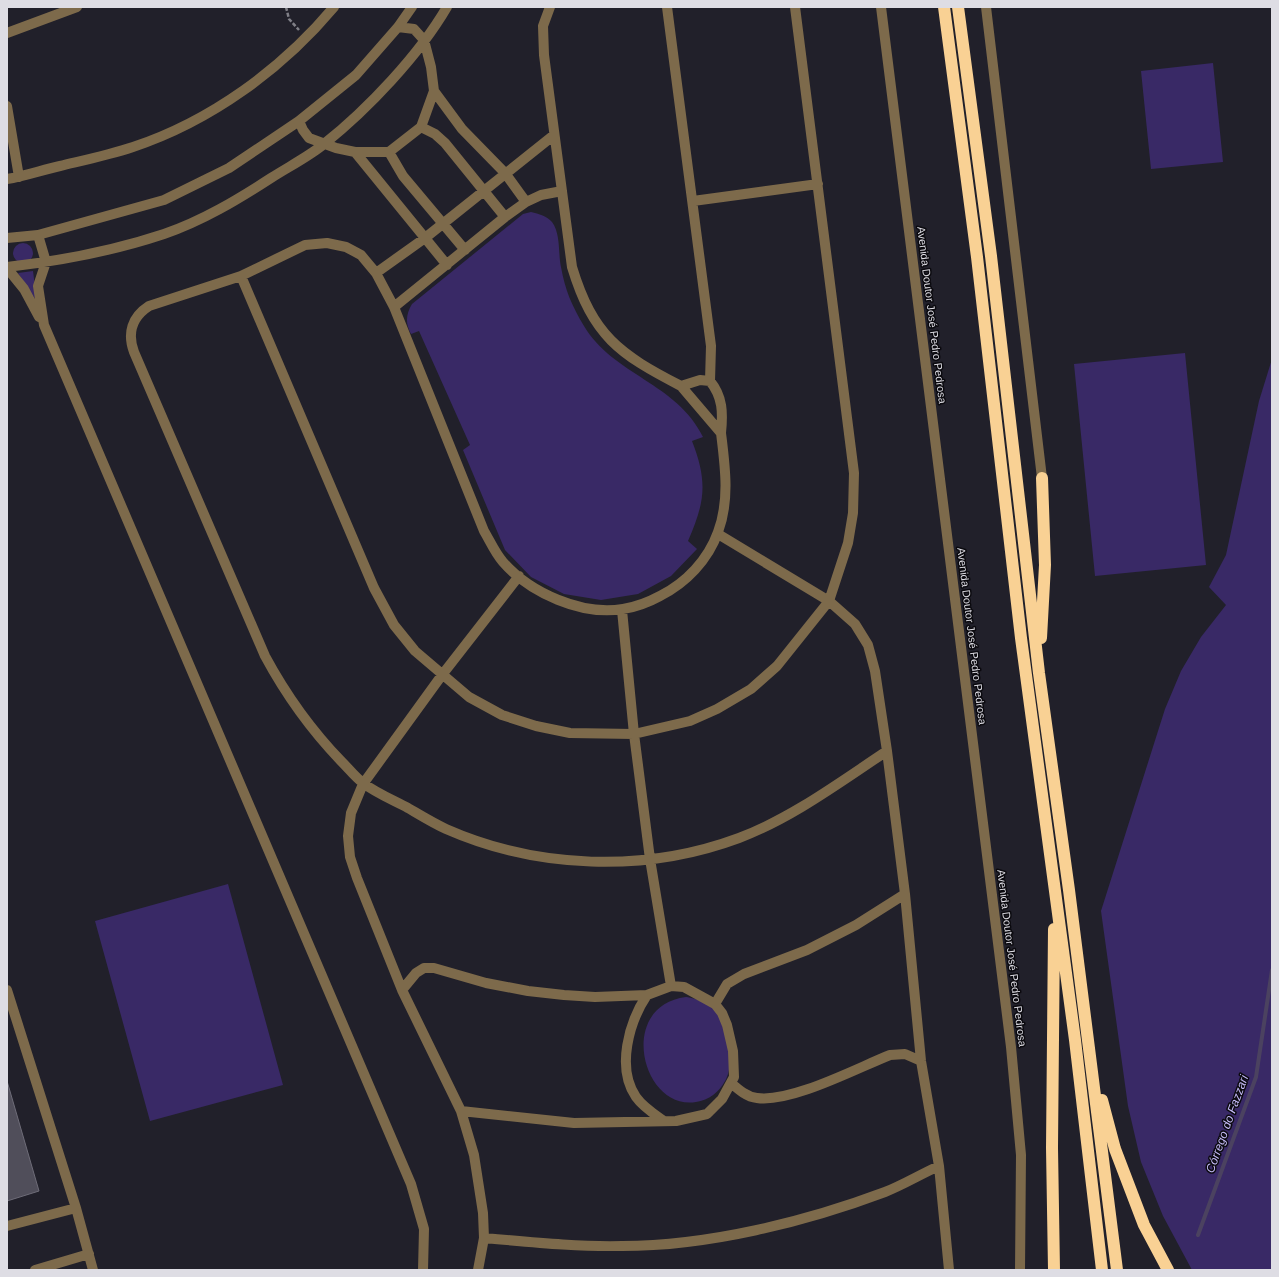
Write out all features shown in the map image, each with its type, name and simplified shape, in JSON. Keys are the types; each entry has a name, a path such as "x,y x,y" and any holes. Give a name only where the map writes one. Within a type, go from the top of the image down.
{"highway":[{"path":"944,7 977,257 1021,638 1054,883 1102,1270"},
{"path":"958,7 990,243 1039,674 1091,1058 1117,1270"},
{"path":"1039,674 1045,565 1042,478"},
{"path":"1054,883 1052,1148 1054,1270"},
{"path":"1091,1058 1115,1149 1144,1225 1168,1270"}],"street":[{"path":"7,33 77,7"},
{"path":"7,179 115,153 157,138 195,120 255,82 307,38 334,7"},
{"path":"7,238 38,235 164,200 229,168 299,120 356,75 398,27 412,7"},
{"path":"7,268 100,251 164,234 232,203 324,144 371,101 424,40 448,7"},
{"path":"550,7 545,19 542,34 572,267 580,295 594,320 612,343 631,359 681,386 721,433"},
{"path":"666,7 711,346 710,381 717,389 721,403 723,415 721,433 726,471 725,499 718,534 701,562 687,579 669,591 652,600 622,610 594,609 574,606 542,592 519,576 503,562 484,531 394,307 376,273 361,255 346,247 327,243 306,245 287,252 240,276 149,306 141,311 133,323 130,332 132,345 265,656 283,689 311,728 363,784 446,829 502,849 563,861 616,862 650,859 697,851 746,835 787,815 887,751"},
{"path":"240,276 374,588 394,625 415,651 469,697 502,715 536,726 570,733 634,734 690,721 717,709 750,689 777,666 829,601 848,543 853,513 854,473 795,7"},
{"name":"Avenida Doutor José Pedro Pedrosa","path":"881,7 1011,1046 1021,1155 1020,1270"},
{"path":"986,7 1042,478"},
{"path":"398,27 414,29 424,40 434,92 462,129 504,173 526,202"},
{"path":"299,120 303,130 309,138 324,144 355,152 388,152 421,127 434,92"},
{"path":"7,106 19,177"},
{"path":"421,127 435,134 446,143 505,217"},
{"path":"376,273 425,238 482,190 554,135"},
{"path":"355,152 447,265"},
{"path":"388,152 403,176 444,223 465,250"},
{"path":"693,202 818,184"},
{"path":"394,307 505,217 526,202 540,195 562,192"},
{"path":"38,235 46,262 38,286 44,325"},
{"path":"7,268 24,289 44,325 410,1184 424,1229 423,1270"},
{"path":"681,386 700,380 710,381"},
{"path":"718,534 829,601 855,624 868,645 875,671 887,751 905,894 921,1061 939,1166 949,1270"},
{"path":"478,1270 484,1238 480,1185 474,1155 461,1111 402,990 357,878 350,857 348,836 351,813 363,784 442,675 519,576"},
{"path":"622,610 634,734 650,859 670,986"},
{"path":"715,1004 728,984 744,974 807,950 856,924 905,894"},
{"path":"402,990 416,973 424,968 434,968 486,983 528,991 595,997 647,995 670,986 684,988 715,1004 722,1013 727,1025 735,1064 732,1083 722,1099 707,1114 676,1121 574,1123 461,1111"},
{"path":"7,990 76,1208 93,1270"},
{"path":"647,995 638,1009 631,1026 626,1069 636,1096 646,1108 664,1121"},
{"path":"732,1083 744,1094 757,1098 773,1098 800,1091 890,1055 905,1054 921,1061"},
{"path":"484,1238 557,1245 609,1246 688,1241 769,1227 832,1210 886,1192 939,1166"},
{"path":"7,1226 76,1208"},
{"path":"35,1270 89,1254"}],"path":[{"path":"286,7 289,19 307,38"}],"shaded area":[{"path":"1213,63 1223,162 1151,169 1141,71"},
{"path":"531,212 548,218 555,227 558,238 560,262 567,291 580,319 596,343 611,356 662,391 678,404 692,419 703,437 692,441 701,468 702,492 698,515 688,541 697,549 671,576 638,594 601,600 564,594 531,577 505,550 463,450 470,445 419,331 411,334 408,326 407,315 412,304 523,214"},
{"path":"23,243 30,246 33,253 30,260 23,263 16,260 13,253 16,246"},
{"path":"33,271 37,302 18,273"},
{"path":"1185,353 1206,565 1095,576 1074,364"},
{"path":"1272,359 1272,1270 1192,1270 1163,1216 1141,1162 1128,1106 1101,911 1165,709 1181,671 1201,637 1226,605 1209,587 1226,555 1259,401"},
{"path":"228,884 283,1085 150,1121 95,921"},
{"path":"686,997 704,1002 720,1014 726,1029 730,1048 730,1066 723,1085 717,1092 701,1101 696,1102 677,1100 662,1091 651,1075 644,1056 644,1037 650,1018 664,1004"}],"building":[{"path":"7,1081 39,1191 7,1201"}],"waterway":[{"name":"Córrego do Fazzari","path":"1198,1235 1256,1077 1272,970"}]}
